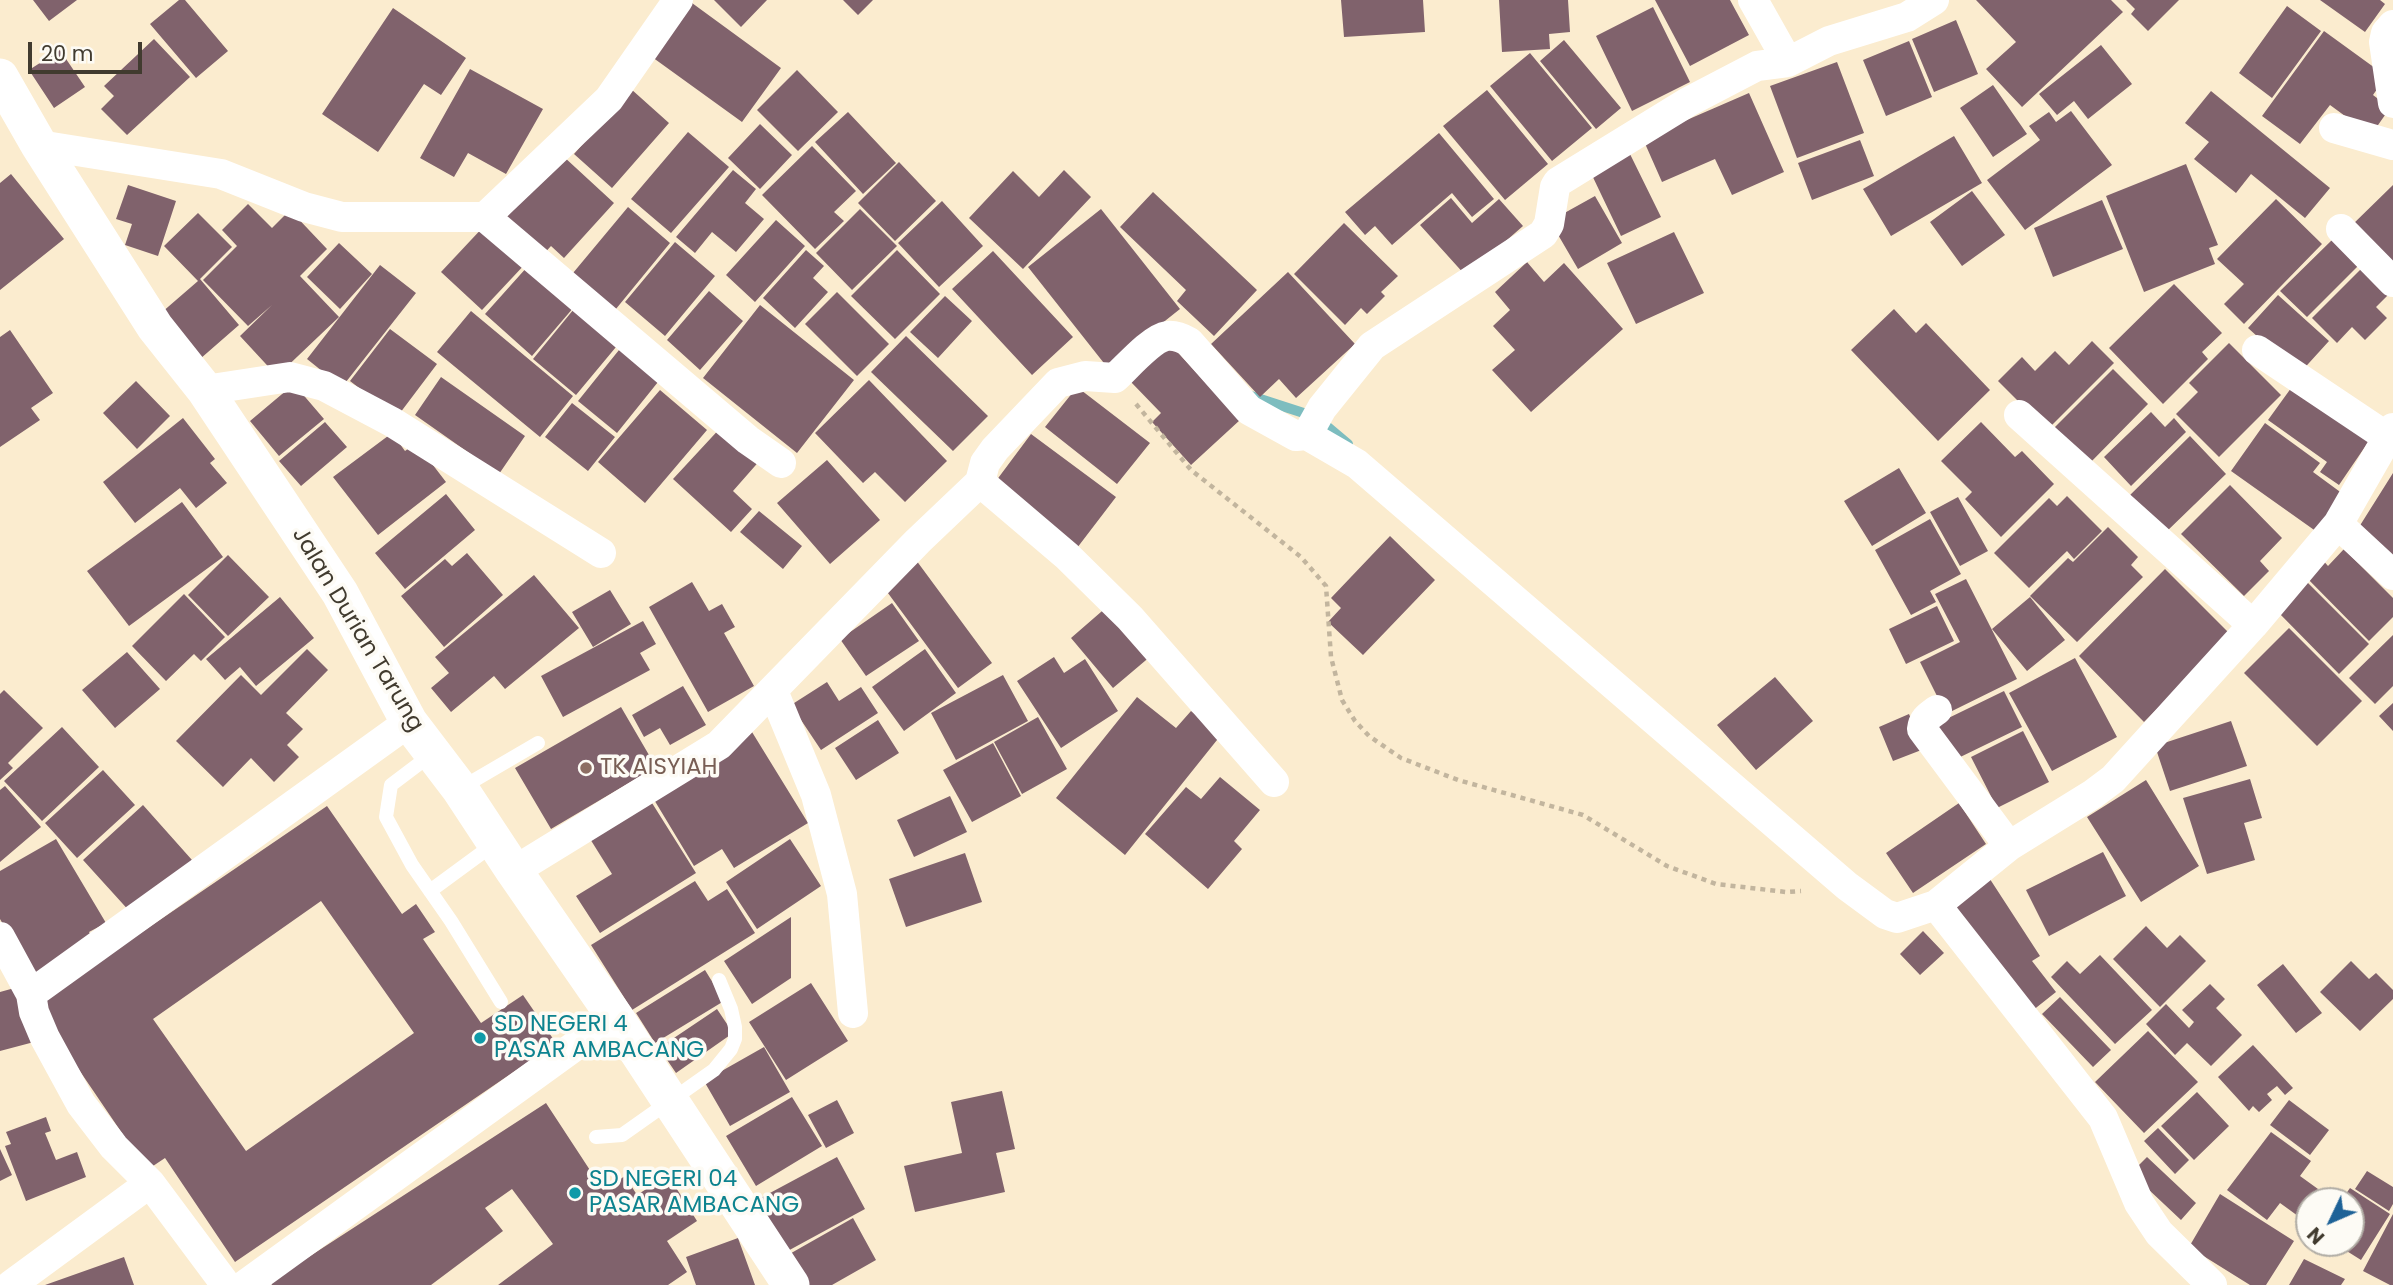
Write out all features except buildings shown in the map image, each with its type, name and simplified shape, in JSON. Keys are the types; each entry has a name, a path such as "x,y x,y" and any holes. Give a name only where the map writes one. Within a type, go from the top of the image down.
{"street":[{"path":"485,217 609,99 678,0"},
{"path":"1754,0 1788,62"},
{"path":"505,858 719,745 979,482 985,463 995,449 1058,383 1085,376 1115,378 1158,339 1169,335 1178,336 1189,342 1249,410 1296,436 1313,424 1372,346 1543,234 1549,224 1558,182 1688,102 1757,66 1788,62 1829,41 1907,18 1934,0"},
{"path":"2393,25 2386,33 2384,42 2393,103"},
{"name":"Jalan Durian Tarung","path":"0,77 39,145 155,327 205,390 340,593 409,722 460,789 615,1017 791,1285"},
{"path":"2334,128 2393,145"},
{"path":"39,145 221,174 304,207 342,217 485,217 748,440 781,463"},
{"path":"2341,229 2393,282"},
{"path":"1313,424 1847,886 1885,914 1897,918 1936,905 2009,846 2113,779 2253,625 2338,524 2390,432 2257,350"},
{"path":"205,390 290,377 324,386 392,422 601,553"},
{"path":"2019,415 2253,625"},
{"path":"979,482 1067,556 1130,618 1274,782"},
{"path":"2338,524 2393,575"},
{"path":"773,691 816,795 842,894 853,1013"},
{"path":"1937,710 1926,718 1922,729 2009,846"},
{"path":"31,994 409,722"},
{"path":"1936,905 2103,1118 2139,1203 2159,1233 2212,1285"},
{"path":"0,937 31,994 34,1012 81,1104 114,1147 150,1183 226,1285"},
{"path":"245,1285 615,1017"},
{"path":"11,1285 150,1183"}],"lane":[{"path":"460,789 538,743"},
{"path":"433,753 391,785 386,817 412,865 501,1002"},
{"path":"430,891 505,858"},
{"path":"596,1137 622,1135 714,1070 731,1049 735,1039 735,1027 719,980"}],"path":[{"path":"1115,378 1191,470 1301,557 1326,586 1331,657 1342,700 1355,721 1369,736 1401,758 1458,780 1583,815 1667,866 1716,884 1786,892 1847,886"}],"waterway":[{"path":"1248,395 1316,417 1348,444"}],"place":[{"name":"TK AISYIAH","path":"586,768"},
{"name":"SD NEGERI 4 PASAR AMBACANG","path":"480,1038"},
{"name":"SD NEGERI 04 PASAR AMBACANG","path":"575,1193"}]}
